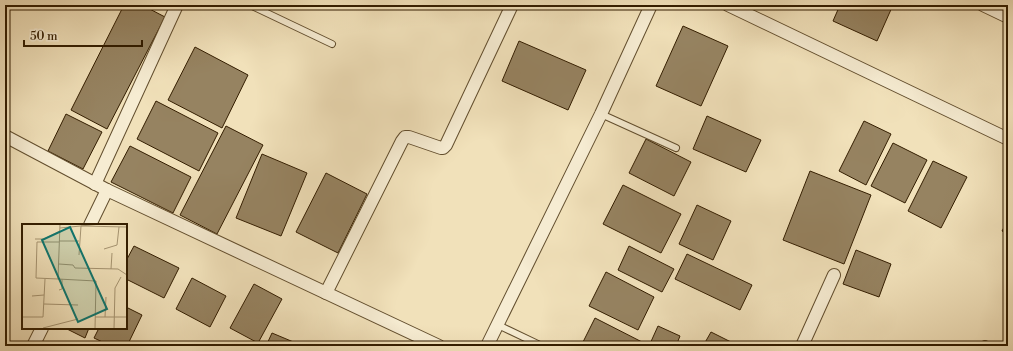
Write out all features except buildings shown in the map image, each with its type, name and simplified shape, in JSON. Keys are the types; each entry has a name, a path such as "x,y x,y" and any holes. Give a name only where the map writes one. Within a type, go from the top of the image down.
{"street":[{"path":"94,184 177,5"},
{"path":"326,293 402,140 405,137 409,137 441,148 446,145 512,5"},
{"path":"487,346 601,114 651,5"},
{"path":"728,5 1008,139"},
{"path":"983,5 1008,16"},
{"path":"5,136 94,184 439,346"},
{"path":"90,224 107,190"},
{"path":"802,346 834,275"},
{"path":"33,346 42,329"}],"lane":[{"path":"250,5 332,44"},
{"path":"601,114 676,148"},
{"path":"498,325 542,346"}]}
